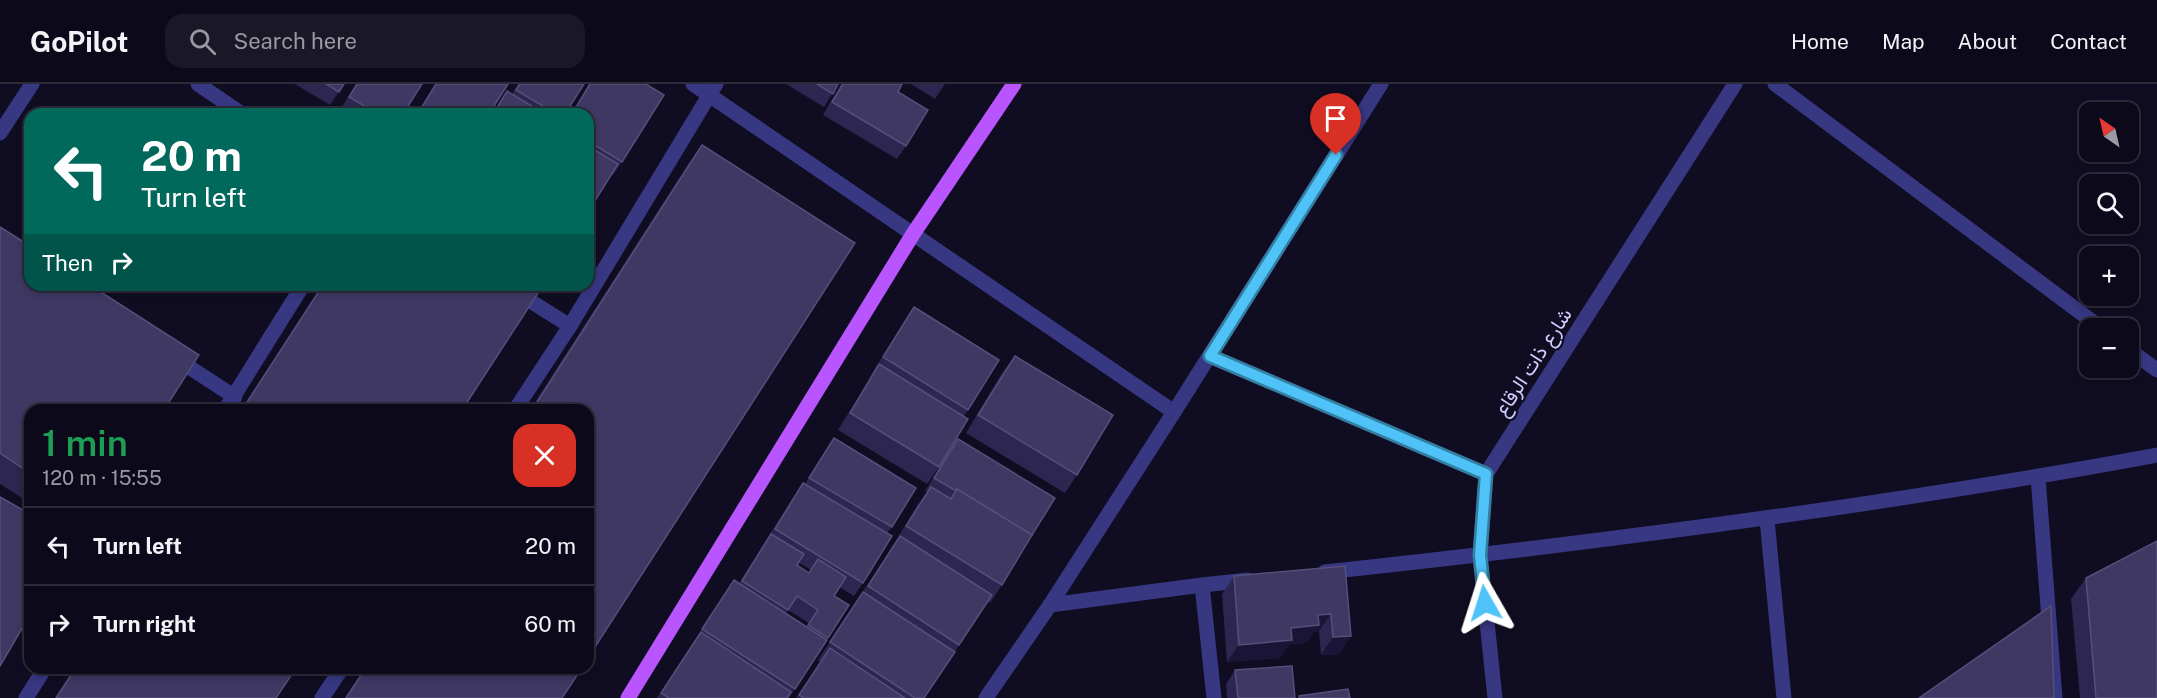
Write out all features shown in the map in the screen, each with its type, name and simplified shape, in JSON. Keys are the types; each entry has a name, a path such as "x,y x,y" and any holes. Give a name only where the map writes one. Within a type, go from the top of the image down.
{"main road":[{"path":"628,698 913,234 1014,84"}],"street":[{"path":"0,133 32,84"},
{"path":"198,84 233,108"},
{"path":"693,84 713,89 913,234 1174,412"},
{"path":"986,698 1050,605 1381,84"},
{"name":"شارع ذات الرقاع","path":"1495,698 1480,555 1486,474 1735,84"},
{"path":"1775,84 2088,318"},
{"path":"594,286 713,89"},
{"path":"229,404 299,291"},
{"path":"515,291 570,326"},
{"path":"519,404 591,291"},
{"path":"165,351 234,397"},
{"path":"1210,356 1486,474"},
{"path":"2139,357 2157,370"},
{"path":"1306,574 1767,519 2038,477 2157,455"},
{"path":"2038,477 2055,698"},
{"path":"1767,519 1784,698"},
{"path":"1050,605 1260,579"},
{"path":"1202,585 1214,698"},
{"path":"26,698 41,674"},
{"path":"322,698 338,674"}],"building":[{"path":"326,84 344,84 339,92"},
{"path":"357,84 422,84 407,108 368,108 349,97"},
{"path":"436,84 508,84 493,108 422,108"},
{"path":"520,84 584,84 569,108 546,108 516,90"},
{"path":"590,84 646,84 664,95 622,162 594,145 594,108 576,108"},
{"path":"817,84 838,84 833,94"},
{"path":"843,84 902,84 898,92 928,110 906,146 832,102"},
{"path":"507,91 535,108 497,108"},
{"path":"702,145 855,243 594,649 594,404 536,404"},
{"path":"594,150 618,164 594,202"},
{"path":"0,227 24,242 24,291 99,291 199,355 168,404 24,404 24,469 0,453"},
{"path":"319,291 535,291 538,293 466,404 246,404"},
{"path":"914,307 999,360 968,410 883,357"},
{"path":"1015,356 1113,415 1077,475 978,415"},
{"path":"879,364 968,419 939,467 850,413"},
{"path":"834,438 916,488 892,527 809,478"},
{"path":"958,439 1055,498 1032,535 957,489 956,491 934,478"},
{"path":"803,483 892,536 863,583 775,529"},
{"path":"931,487 951,499 957,489 1032,535 1002,585 906,526"},
{"path":"0,497 24,511 24,625 0,666"},
{"path":"771,534 804,554 797,565 809,573 818,559 846,577 834,596 849,605 828,638 808,625 818,610 797,596 788,610 742,581"},
{"path":"900,536 992,595 959,645 868,586"},
{"path":"2157,541 2157,698 2096,698 2086,578"},
{"path":"1345,566 1351,636 1333,637 1331,614 1318,615 1319,625 1291,628 1292,640 1239,645 1234,576"},
{"path":"734,580 827,640 795,689 702,629"},
{"path":"863,592 955,652 924,698 915,698 830,642"},
{"path":"2051,606 2054,698 1919,698"},
{"path":"701,632 791,692 787,698 669,698 661,693"},
{"path":"830,648 905,698 804,698 799,695"},
{"path":"1292,666 1295,698 1238,698 1235,670"},
{"path":"72,674 292,674 276,698 56,698"},
{"path":"362,674 578,674 562,698 346,698"},
{"path":"1348,689 1350,698 1299,698 1299,696"}],"route":[{"path":"1336,155 1210,356 1486,474 1480,555 1485,603"}]}
